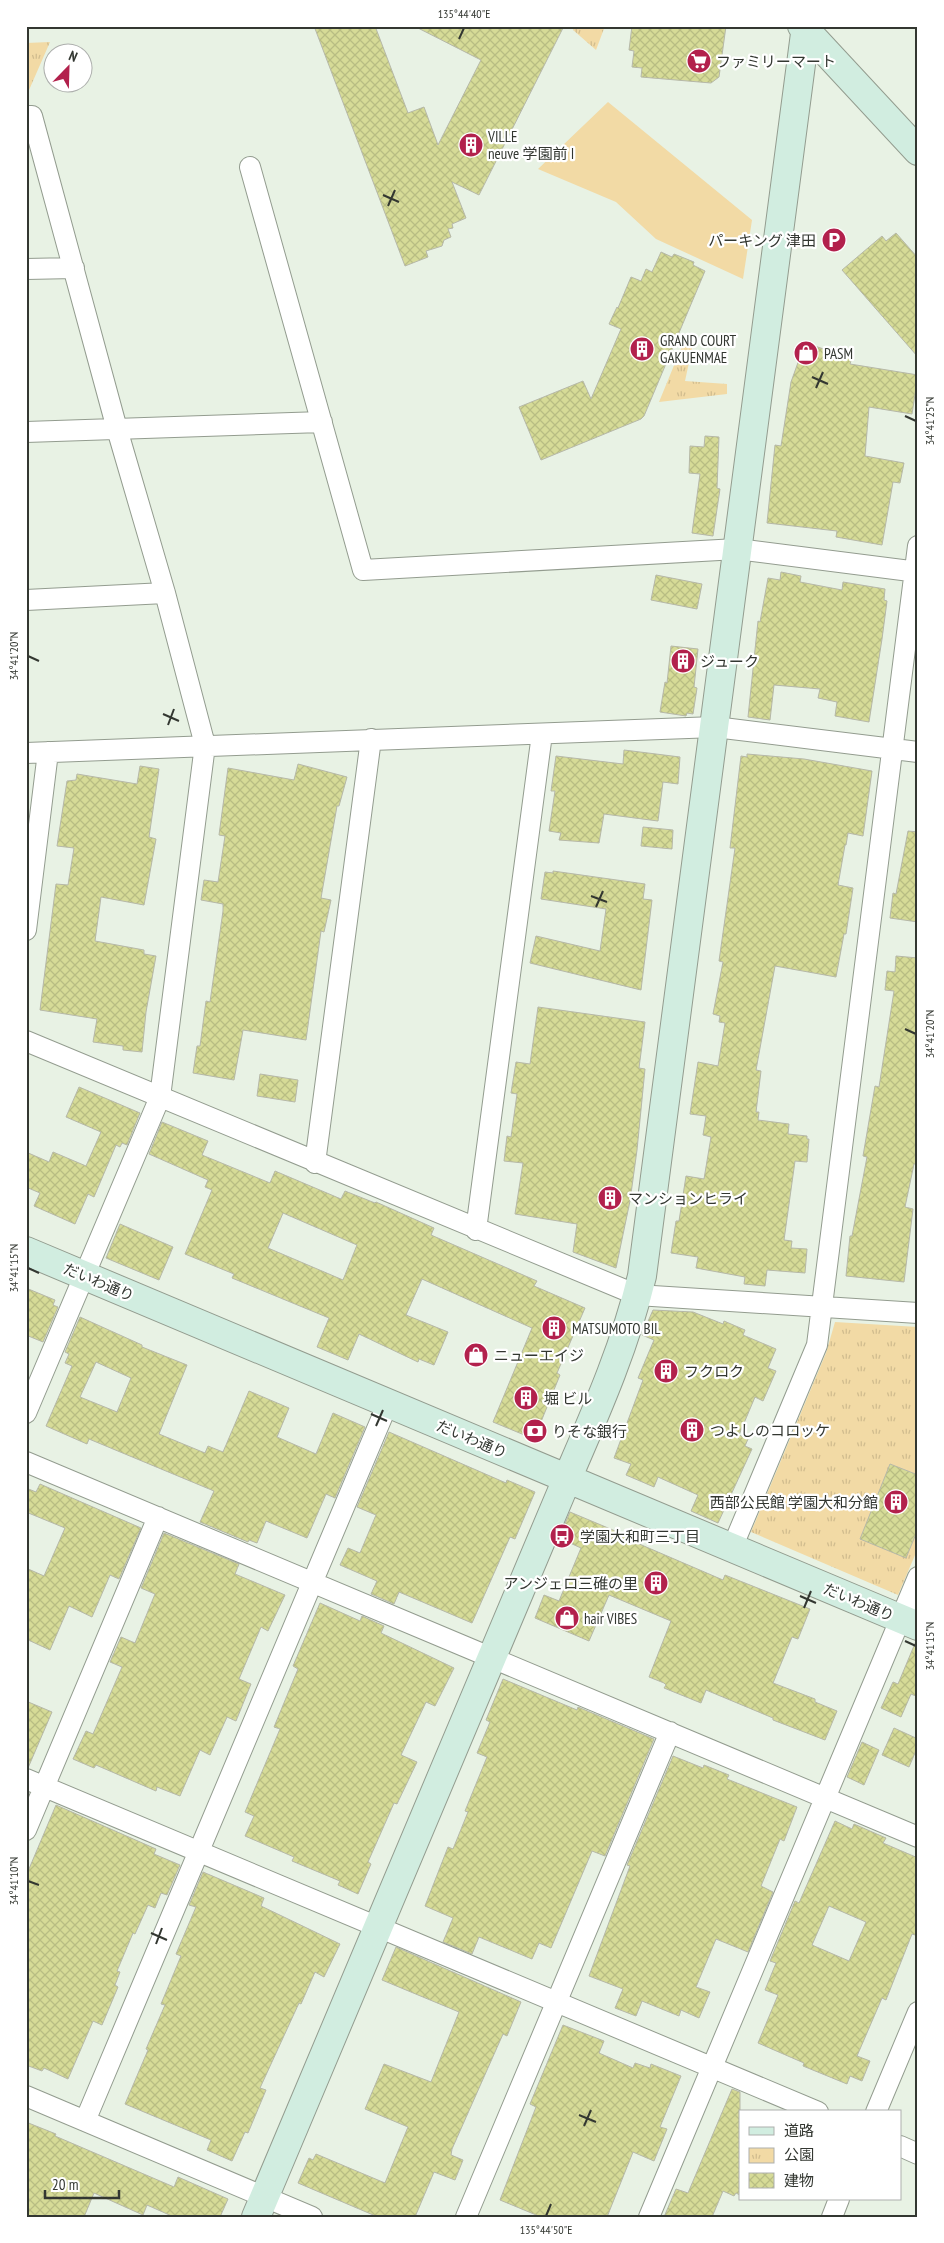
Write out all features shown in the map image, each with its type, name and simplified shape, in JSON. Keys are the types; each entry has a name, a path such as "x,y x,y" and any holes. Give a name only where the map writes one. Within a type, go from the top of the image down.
{"street":[{"path":"804,28 918,151"},
{"path":"260,2207 608,1386 637,1295 643,1266 715,727 804,28"},
{"path":"26,116 32,116 165,593 205,745 160,1097 26,1413"},
{"path":"250,167 363,570 737,549 916,572"},
{"path":"26,269 74,268"},
{"path":"26,432 322,422"},
{"path":"732,1548 817,1345 918,546"},
{"path":"26,600 165,593"},
{"path":"26,753 715,727 918,752"},
{"path":"476,1230 542,734"},
{"path":"316,1163 371,739"},
{"path":"26,930 48,752"},
{"path":"26,1041 476,1230 637,1295 918,1313"},
{"name":"だいわ通り","path":"26,1251 909,1623"},
{"path":"85,2121 388,1403"},
{"path":"26,1462 918,1837"},
{"path":"26,1830 35,1783 158,1517"},
{"path":"648,2217 825,1798 909,1623 918,1578"},
{"path":"466,2217 670,1732"},
{"path":"35,1783 813,2110"},
{"path":"877,2110 918,2012"},
{"path":"26,2096 85,2121 260,2207 312,2217"},
{"path":"902,2147 918,2154"},
{"path":"832,2217 839,2200"}],"green space":[{"path":"574,26 605,26 596,50 573,30"},
{"path":"42,42 42,60 26,97 26,43"},
{"path":"608,102 752,220 743,279 656,239 616,202 538,169"},
{"path":"684,341 693,344 685,381 727,384 727,394 659,402"},
{"path":"835,1322 918,1327 918,1548 898,1595 751,1532 826,1353"}],"building":[{"name":"VILLE neuve 学園前 I","path":"314,26 375,26 408,113 424,107 438,145 481,60 414,26 564,26 479,195 452,182 466,218 452,224 453,228 448,229 451,237 444,240 442,246 426,251 428,257 405,266"},
{"path":"632,26 726,26 719,77 711,83 641,77 642,68 632,67 634,51 629,50"},
{"path":"896,233 918,258 918,357 842,270 882,236 886,241"},
{"name":"GRAND COURT GAKUENMAE","path":"661,252 672,257 674,254 694,262 693,265 705,271 644,416 641,419 541,460 519,407 583,381 591,399 621,329 609,324 631,277 641,281 646,269 652,272"},
{"path":"805,343 852,358 850,364 918,375 912,414 869,407 865,456 904,463 900,483 893,482 882,545 836,537 837,531 767,523 775,445 781,446 791,382"},
{"path":"705,436 719,437 717,488 720,489 713,536 692,533 700,474 689,473 690,446 704,447"},
{"path":"781,572 801,576 800,582 842,590 843,582 885,589 884,600 887,601 869,722 835,716 837,702 818,698 820,689 774,685 770,720 748,717 758,621 760,622 768,578 780,580"},
{"path":"656,575 702,584 697,609 651,600"},
{"path":"671,646 698,649 694,687 697,688 693,714 687,713 686,716 660,712 665,682 667,683"},
{"path":"624,750 680,757 678,784 663,782 658,821 604,814 599,843 559,840 561,833 549,831 555,791 551,791 556,756 623,764"},
{"path":"747,754 804,759 872,771 863,836 848,833 838,885 853,888 846,934 844,934 836,977 775,966 756,1070 761,1071 756,1112 759,1112 758,1120 789,1124 788,1134 807,1136 807,1139 809,1139 807,1162 795,1161 784,1240 792,1241 791,1248 807,1249 805,1273 767,1270 765,1286 744,1284 745,1277 696,1268 698,1257 671,1253 676,1221 679,1221 686,1176 704,1179 711,1137 703,1135 706,1116 690,1114 698,1062 718,1066 725,1023 719,1022 720,1016 713,1014 723,962 719,961 735,848 730,848 741,756 747,757"},
{"path":"298,764 347,777 339,806 337,806 321,898 331,900 324,932 321,931 306,1040 243,1030 234,1080 193,1073 197,1046 200,1046 206,1001 210,1002 223,911 223,904 201,900 204,880 218,882 225,836 219,835 228,768 294,780"},
{"path":"140,766 159,769 149,837 156,839 144,905 101,897 95,941 144,950 144,954 156,956 146,1012 142,1052 123,1050 123,1046 93,1042 97,1019 40,1010 56,884 68,885 74,848 57,846 67,781 76,780 77,774 137,784"},
{"path":"643,827 673,830 672,849 641,846"},
{"path":"908,831 918,832 918,922 890,918 893,893 896,894"},
{"path":"553,871 645,884 643,899 652,900 641,990 530,963 536,936 600,951 606,909 541,899 545,872 553,873"},
{"path":"896,956 918,958 918,1164 914,1164 905,1207 913,1209 904,1282 846,1276 850,1236 852,1236 867,1157 863,1156 875,1086 879,1087 894,991 885,990 887,971 895,972"},
{"path":"538,1007 645,1022 639,1068 645,1069 637,1150 630,1201 616,1268 573,1252 577,1224 515,1214 523,1163 504,1161 507,1136 511,1137 517,1094 511,1093 516,1062 530,1064"},
{"path":"260,1074 298,1080 295,1102 257,1096"},
{"path":"79,1087 140,1113 127,1145 122,1143 120,1147 116,1145 94,1197 88,1194 75,1224 34,1206 40,1193 26,1187 26,1152 49,1162 53,1152 86,1166 101,1132 66,1117"},
{"path":"162,1122 208,1141 202,1155 270,1183 275,1171 341,1199 345,1191 376,1202 434,1228 431,1235 537,1281 534,1286 585,1308 557,1373 560,1375 534,1439 493,1422 532,1328 422,1279 406,1315 448,1332 434,1365 419,1359 418,1362 359,1334 348,1360 317,1347 329,1318 232,1278 234,1274 185,1254 212,1190 205,1187 208,1180 149,1154","holes":["283,1213 357,1245 343,1280 268,1248"]},
{"path":"120,1224 173,1247 159,1280 106,1258"},
{"path":"26,1288 55,1300 53,1305 58,1307 43,1342 26,1335"},
{"path":"653,1310 693,1312 723,1324 724,1321 745,1330 743,1335 776,1349 768,1368 776,1371 763,1401 755,1397 739,1435 748,1439 745,1446 752,1449 718,1523 691,1511 698,1495 658,1477 654,1487 626,1475 631,1464 614,1458 643,1380 638,1378 654,1340 642,1335"},
{"path":"80,1317 142,1345 142,1347 187,1365 159,1434 205,1453 208,1446 223,1452 249,1391 289,1408 277,1437 316,1454 333,1413 365,1427 335,1498 326,1494 307,1538 266,1521 257,1543 249,1540 248,1542 200,1522 214,1491 89,1439 87,1444 46,1426 72,1366 65,1363 69,1354 65,1352","holes":["96,1362 131,1378 117,1412 80,1397"]},
{"path":"389,1432 506,1483 507,1480 535,1492 515,1539 510,1537 472,1623 399,1592 394,1604 371,1594 377,1581 340,1565 348,1548 360,1553 376,1515 357,1507"},
{"name":"西部公民館 学園大和分館","path":"890,1464 918,1475 918,1529 906,1558 860,1539"},
{"path":"40,1484 141,1528 119,1579 110,1575 92,1617 69,1606 50,1650 26,1639 26,1568 44,1576 65,1528 26,1512 26,1488 36,1492"},
{"path":"570,1512 723,1580 725,1575 810,1609 798,1639 792,1637 773,1683 815,1699 815,1702 837,1711 825,1740 773,1720 773,1718 706,1690 701,1703 664,1688 666,1685 664,1683 649,1677 671,1621 609,1595 589,1641 535,1618 544,1595 559,1601 581,1548 559,1538"},
{"path":"164,1533 239,1564 235,1574 285,1595 268,1631 261,1627 239,1679 251,1684 236,1721 227,1717 210,1755 200,1750 180,1796 157,1787 156,1791 96,1765 94,1768 73,1759 86,1731 93,1734 122,1667 110,1662 121,1637 135,1643 155,1594 141,1588"},
{"path":"320,1603 360,1621 362,1616 384,1626 381,1633 454,1668 435,1706 426,1702 401,1755 417,1762 397,1804 394,1803 368,1862 371,1864 358,1894 338,1885 340,1881 292,1861 294,1857 245,1836 254,1816 245,1812 280,1729 274,1727 298,1669 293,1666"},
{"path":"916,1641 918,1641 918,1697 911,1694 901,1717 881,1708 893,1682 898,1684"},
{"path":"503,1679 577,1710 578,1707 654,1739 605,1856 592,1851 551,1948 539,1943 532,1959 479,1937 472,1954 443,1942 453,1918 425,1906 448,1847 453,1849 468,1812 465,1811 487,1757 477,1753 490,1722 486,1720"},
{"path":"26,1701 52,1712 28,1768 26,1767"},
{"path":"894,1728 918,1739 918,1746 909,1767 882,1755"},
{"path":"862,1742 879,1750 864,1785 847,1777"},
{"path":"673,1756 703,1768 704,1765 729,1775 727,1779 797,1807 784,1841 780,1839 761,1886 773,1892 748,1952 716,1939 696,1987 710,1992 699,2018 681,2010 679,2016 642,2001 636,2016 615,2008 623,1989 589,1976 630,1866 627,1865"},
{"path":"56,1805 156,1849 154,1854 180,1865 167,1895 161,1893 155,1908 148,1905 135,1934 133,1933 117,1971 120,1972 115,1985 118,1987 102,2025 93,2021 68,2079 44,2068 42,2071 26,2065 26,1876"},
{"path":"835,1821 852,1829 854,1824 886,1838 883,1843 918,1858 918,1936 912,1934 886,2000 882,1998 857,2056 870,2061 862,2081 850,2076 847,2084 803,2066 804,2063 758,2043 778,1995 765,1990 776,1963 770,1961 795,1901 799,1903","holes":["829,1906 866,1922 849,1961 812,1945"]},
{"path":"203,1872 264,1898 261,1906 340,1944 324,1977 315,1972 301,2004 299,2003 260,2088 266,2090 248,2133 245,2132 232,2161 207,2150 211,2140 125,2104 165,2005 161,2004 181,1956 176,1954 196,1907 189,1905"},
{"path":"396,1947 521,2002 507,2036 503,2034 452,2149 451,2155 463,2160 455,2180 434,2172 415,2217 378,2217 298,2183 309,2158 313,2160 316,2154 385,2183 408,2127 365,2109 384,2064 431,2082 459,2012 382,1980"},
{"path":"563,2025 604,2041 599,2053 633,2068 635,2063 650,2068 651,2064 681,2076 660,2127 667,2129 654,2161 633,2152 607,2217 541,2217 500,2200 536,2107 530,2104"},
{"path":"732,2089 740,2092 739,2194 736,2193 734,2196 723,2191 712,2217 664,2217 676,2189 688,2193"},
{"path":"26,2122 174,2187 178,2177 228,2199 220,2217 174,2217 147,2205 143,2215 94,2193 84,2217 26,2217"}],"place":[{"name":"ファミリーマート","path":"699,61"},
{"name":"VILLE neuve 学園前 I","path":"471,145"},
{"name":"パーキング 津田","path":"834,240"},
{"name":"GRAND COURT GAKUENMAE","path":"642,349"},
{"name":"PASM","path":"806,353"},
{"name":"ジューク","path":"683,661"},
{"name":"マンションヒライ","path":"610,1198"},
{"name":"MATSUMOTO BIL","path":"554,1328"},
{"name":"ニューエイジ","path":"476,1355"},
{"name":"フクロク","path":"666,1371"},
{"name":"堀 ビル","path":"526,1398"},
{"name":"つよしのコロッケ","path":"692,1430"},
{"name":"りそな銀行","path":"535,1431"},
{"name":"西部公民館 学園大和分館","path":"896,1502"},
{"name":"学園大和町三丁目","path":"562,1536"},
{"name":"アンジェロ三碓の里","path":"656,1583"},
{"name":"hair VIBES","path":"567,1618"}]}
